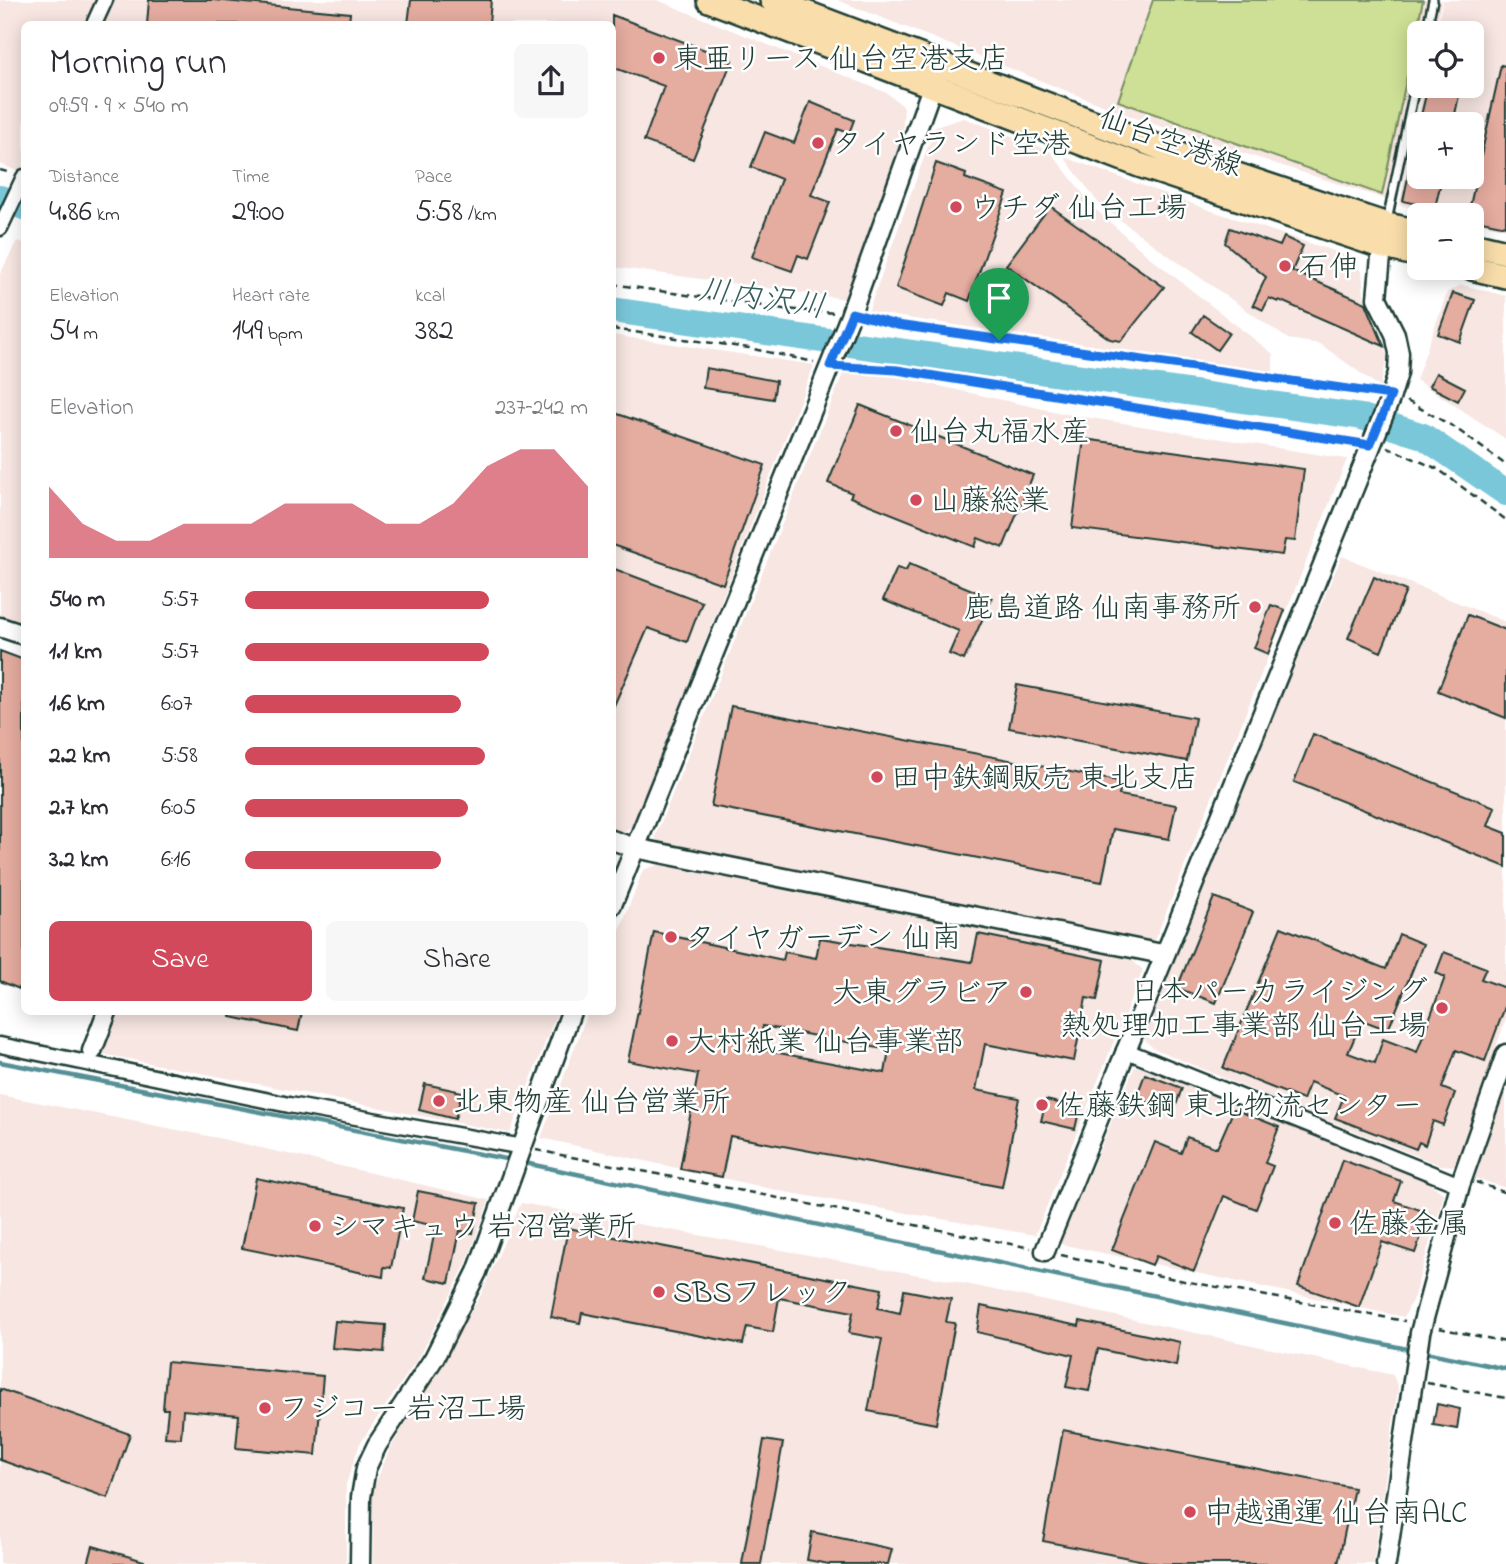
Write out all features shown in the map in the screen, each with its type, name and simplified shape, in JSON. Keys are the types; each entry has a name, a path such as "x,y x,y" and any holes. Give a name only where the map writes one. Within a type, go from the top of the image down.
{"main road":[{"name":"仙台空港線","path":"709,0 1198,162 1384,236 1407,248"},
{"name":"仙台空港線","path":"772,0 936,75"},
{"name":"仙台空港線","path":"1384,236 1407,233"},
{"path":"1484,247 1506,252"},
{"path":"1484,271 1506,276"}],"street":[{"path":"95,21 105,0"},
{"path":"616,895 851,315 936,75"},
{"path":"2,223 21,184"},
{"path":"1045,1251 1162,954 1390,397 1398,373 1399,353 1395,334 1377,298 1384,236"},
{"path":"0,627 21,634"},
{"path":"616,841 635,848 1162,954"},
{"path":"92,1051 106,1015"},
{"path":"360,1564 361,1497 366,1468 377,1445 434,1358 477,1272 509,1191 570,1015"},
{"path":"0,1045 289,1105 522,1149"},
{"path":"1124,1049 1462,1182"},
{"path":"1386,1564 1412,1375 1421,1329 1462,1182 1506,1054"}],"lane":[{"path":"1429,21 1433,0"},
{"path":"1384,236 1413,98"}],"path":[{"path":"616,285 783,309 851,315 908,327 1390,397 1445,422 1506,465"},
{"path":"616,330 749,348 831,364 897,370 1371,442 1438,469 1506,520"},
{"path":"522,1149 1045,1251 1421,1329 1506,1342"},
{"path":"1462,1182 1506,1193"},
{"path":"1412,1375 1506,1398"}],"shaded area":[{"path":"0,0 99,0 89,21 21,21 21,170 20,172 0,164"},
{"path":"111,0 657,0 887,93 904,107 902,139 846,299 616,267 616,21 101,21"},
{"path":"837,0 1442,0 1437,21 1407,21 1407,98 1420,98 1417,112 1407,112 1407,158 1397,203 1135,118"},
{"path":"1443,0 1506,0 1506,229 1484,224 1484,203 1399,205 1407,168 1407,189 1484,189 1484,112 1419,112 1422,98 1484,98 1484,21 1439,21"},
{"path":"964,118 1049,150 1095,209 1148,256 1273,354 1273,372 868,312 935,127"},
{"path":"1064,157 1209,210 1349,256 1362,272 1364,297 1384,343 1387,358 1380,387 1320,344 1288,339 1165,253 1100,205"},
{"path":"17,241 21,242 21,623 0,615 0,274"},
{"path":"1462,285 1506,296 1506,439 1416,380 1447,292"},
{"path":"616,336 814,365 633,825 624,832 616,829"},
{"path":"845,369 880,373 1066,414 1347,459 1155,940 1142,942 663,848 655,837"},
{"path":"1342,556 1506,622 1506,1018 1456,1166 1440,1165 1261,1094 1153,1048 1144,1039 1270,722"},
{"path":"661,864 1125,954 1143,970 1035,1235 785,1192 541,1138 587,1015 616,1015 616,940 643,870"},
{"path":"112,1015 556,1015 510,1133 97,1053"},
{"path":"1135,1066 1179,1080 1421,1177 1444,1194 1414,1296 1404,1317 1060,1244"},
{"path":"1506,1085 1506,1188 1475,1178"},
{"path":"0,1095 218,1138 489,1200 467,1262 421,1354 360,1443 346,1484 346,1564 0,1564"},
{"path":"521,1203 947,1280 1393,1375 1398,1388 1373,1564 373,1564 373,1489 389,1451 481,1295"}],"green space":[{"path":"1153,0 1423,0 1419,21 1407,21 1407,76 1382,195 1118,101"}],"building":[{"path":"149,0 214,0 350,13 349,21 147,21"},
{"path":"411,0 491,0 489,21 408,21"},
{"path":"612,15 732,60 693,159 644,141 664,86 616,68 616,21 612,21"},
{"path":"1501,65 1506,66 1506,226 1484,221 1484,203 1471,203 1474,189 1484,189 1484,142"},
{"path":"1425,98 1458,98 1456,112 1422,112"},
{"path":"810,102 854,120 849,133 838,129 811,195 830,202 808,259 798,255 792,271 752,257 781,179 751,167 765,132 794,143"},
{"path":"936,163 966,174 965,178 1007,193 969,301 949,293 944,306 896,288"},
{"path":"1407,182 1407,189 1439,189 1436,203 1403,201"},
{"path":"1161,196 1184,206 1179,217 1156,208"},
{"path":"1050,206 1164,287 1121,341 1110,339 1006,265"},
{"path":"1230,228 1280,246 1284,237 1303,246 1292,271 1366,303 1384,346 1279,300 1278,302 1269,298 1263,310 1253,305 1266,277 1225,243"},
{"path":"1453,293 1475,300 1460,342 1438,334"},
{"path":"1203,315 1229,333 1217,350 1192,332"},
{"path":"706,368 776,381 773,399 703,388"},
{"path":"1436,373 1465,388 1458,401 1429,386"},
{"path":"860,405 1033,475 1003,548 978,538 975,547 850,497 852,493 828,483"},
{"path":"616,413 765,465 723,584 616,546"},
{"path":"1084,439 1304,469 1295,541 1285,540 1282,555 1072,528"},
{"path":"909,564 992,598 964,660 949,654 959,631 883,600 897,568 906,571"},
{"path":"616,570 702,602 687,642 648,628 616,701"},
{"path":"1374,577 1406,591 1381,652 1348,638"},
{"path":"1271,605 1285,610 1268,654 1254,648"},
{"path":"1468,615 1506,630 1506,718 1438,691"},
{"path":"0,651 21,659 21,990 0,981"},
{"path":"1017,685 1195,718 1187,761 1009,728"},
{"path":"731,706 1122,782 1119,795 1176,805 1169,839 1113,829 1102,882 711,806"},
{"path":"1313,734 1495,807 1488,826 1506,833 1506,867 1294,782"},
{"path":"1214,897 1253,912 1216,1003 1177,988"},
{"path":"1281,927 1386,969 1399,934 1423,944 1388,1030 1362,1020 1348,1053 1375,1063 1383,1039 1417,1052 1445,977 1436,973 1444,952 1486,968 1481,979 1506,988 1506,1004 1485,1061 1456,1050 1442,1088 1455,1093 1443,1125 1433,1121 1425,1145 1419,1142 1416,1149 1335,1118 1344,1096 1310,1082 1303,1100 1223,1068"},
{"path":"654,932 783,960 785,952 816,958 820,938 972,962 978,934 1105,960 1097,1000 1086,998 1074,1061 985,1044 976,1090 1019,1098 1002,1187 730,1136 722,1177 680,1169 698,1074 628,1061","holes":["763,1026 889,1050 885,1073 758,1049"]},
{"path":"231,1015 301,1015 298,1031"},
{"path":"1145,1074 1182,1088 1174,1111 1136,1098"},
{"path":"425,1084 462,1092 455,1119 419,1110"},
{"path":"1046,1100 1080,1108 1075,1129 1041,1121"},
{"path":"1234,1109 1279,1127 1265,1163 1273,1166 1256,1209 1224,1196 1194,1271 1156,1256 1152,1265 1112,1250 1155,1142 1181,1153 1187,1137 1217,1148"},
{"path":"1342,1160 1401,1181 1394,1201 1429,1213 1415,1253 1382,1242 1359,1307 1298,1286"},
{"path":"256,1178 403,1208 391,1268 384,1267 383,1277 242,1248"},
{"path":"418,1191 479,1203 473,1233 460,1231 449,1283 425,1278 436,1226 412,1221"},
{"path":"568,1228 882,1289 878,1308 900,1313 904,1290 951,1299 946,1322 955,1323 936,1424 868,1411 882,1339 849,1333 853,1312 779,1298 773,1332 747,1327 743,1344 582,1313 580,1323 551,1317"},
{"path":"981,1306 1079,1326 1080,1321 1180,1342 1176,1366 1098,1349 1089,1391 1066,1387 1073,1355 977,1332"},
{"path":"335,1321 386,1325 384,1352 332,1348"},
{"path":"167,1362 323,1376 316,1455 236,1448 239,1415 183,1410 181,1438 165,1437 168,1409 163,1409"},
{"path":"0,1389 130,1434 108,1498 0,1460"},
{"path":"1437,1404 1460,1409 1457,1429 1433,1425"},
{"path":"1063,1430 1354,1488 1338,1564 1159,1564 1043,1541"},
{"path":"764,1440 783,1443 761,1564 742,1564"},
{"path":"812,1532 892,1549 888,1564 829,1564 807,1560"},
{"path":"93,1546 144,1561 144,1564 88,1564"}],"waterway":[{"name":"川内沢川","path":"0,198 21,206"},
{"name":"川内沢川","path":"616,311 1362,417 1423,436 1506,493"},
{"path":"0,1062 511,1160"},
{"path":"520,1162 1412,1350"},
{"path":"1421,1351 1506,1369"}],"place":[{"name":"東亜リース 仙台空港支店","path":"659,58"},
{"name":"タイヤランド空港","path":"818,143"},
{"name":"ウチダ 仙台工場","path":"956,207"},
{"name":"石伸","path":"1285,266"},
{"name":"仙台丸福水産","path":"896,431"},
{"name":"山藤総業","path":"916,500"},
{"name":"鹿島道路 仙南事務所","path":"1255,607"},
{"name":"田中鉄鋼販売 東北支店","path":"877,777"},
{"name":"タイヤガーデン 仙南","path":"671,937"},
{"name":"大東グラビア","path":"1026,992"},
{"name":"日本パーカライジング 熱処理加工事業部 仙台工場","path":"1442,1008"},
{"name":"大村紙業 仙台事業部","path":"672,1041"},
{"name":"北東物産 仙台営業所","path":"439,1101"},
{"name":"佐藤鉄鋼 東北物流センター","path":"1042,1105"},
{"name":"佐藤金属","path":"1335,1223"},
{"name":"シマキュウ 岩沼営業所","path":"315,1226"},
{"name":"SBSフレック","path":"659,1292"},
{"name":"フジコー 岩沼工場","path":"265,1408"},
{"name":"中越通運 仙台南ALC","path":"1190,1512"}],"route":[{"path":"852,313 897,325 999,340 1333,389 1374,391 1391,395 1370,445 897,370 830,366 852,313"}]}
